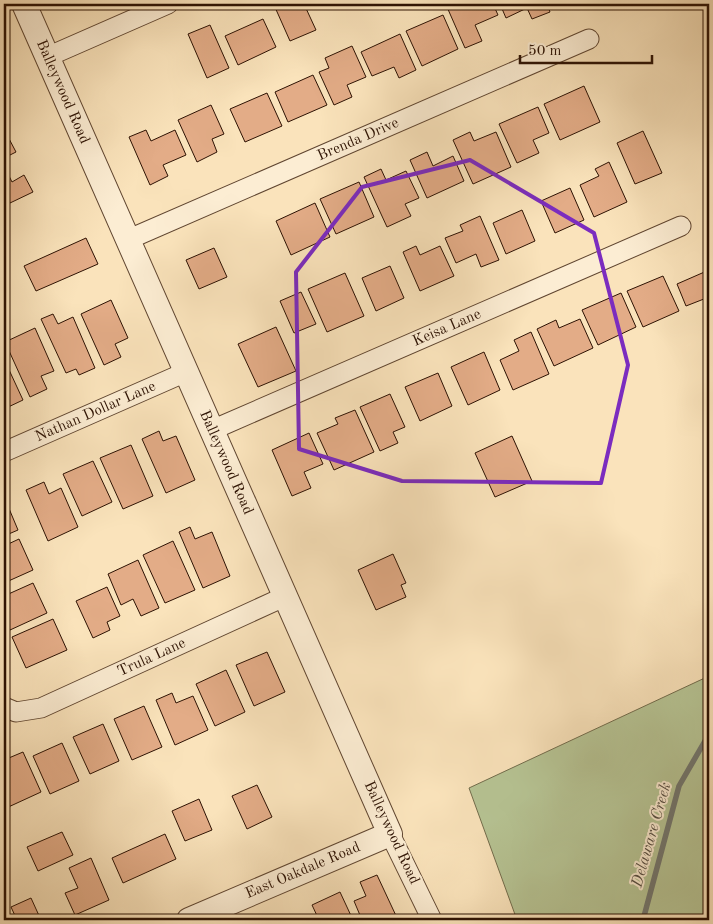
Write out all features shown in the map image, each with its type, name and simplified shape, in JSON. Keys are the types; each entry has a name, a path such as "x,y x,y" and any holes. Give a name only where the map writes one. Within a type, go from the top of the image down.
{"street":[{"name":"Balleywood Road","path":"24,4 390,834 432,920"},
{"path":"47,57 168,4"},
{"name":"Brenda Drive","path":"128,240 589,39"},
{"name":"Keisa Lane","path":"212,430 681,226"},
{"name":"Nathan Dollar Lane","path":"4,452 186,372"},
{"name":"Trula Lane","path":"10,710 41,708 286,596"},
{"name":"East Oakdale Road","path":"188,920 390,834"}],"highlighted area":[{"path":"470,160 594,233 628,365 601,483 402,481 299,449 296,272 362,187"}],"green space":[{"path":"709,676 709,920 517,920 469,788"}],"building":[{"path":"304,4 316,30 290,41 274,5"},
{"path":"455,4 493,4 498,15 475,25 482,41 465,48 447,7"},
{"path":"500,4 547,4 550,12 532,19 527,8 506,18"},
{"path":"443,15 458,49 422,66 406,31"},
{"path":"263,19 276,47 238,65 225,36"},
{"path":"210,25 229,68 207,78 188,34"},
{"path":"400,34 416,70 399,78 394,67 372,76 361,52"},
{"path":"352,46 366,77 347,85 352,97 334,105 319,72 329,68 325,58"},
{"path":"313,75 327,105 288,122 275,92"},
{"path":"584,86 600,122 560,140 544,104"},
{"path":"267,93 282,126 245,142 230,109"},
{"path":"211,105 224,134 212,139 217,152 197,162 178,120"},
{"path":"538,107 549,133 533,140 539,153 517,163 499,124"},
{"path":"146,130 151,141 175,130 186,155 163,165 168,176 150,185 129,137"},
{"path":"643,131 662,173 635,184 617,143"},
{"path":"470,132 474,141 496,132 511,167 473,184 453,140"},
{"path":"6,133 16,152 4,158 4,134"},
{"path":"427,152 433,166 453,156 464,181 427,198 410,160"},
{"path":"609,162 627,202 594,217 580,185 599,176 595,169"},
{"path":"4,166 12,182 24,175 33,192 10,203 4,191"},
{"path":"381,169 386,180 406,171 419,198 405,204 411,216 387,227 364,177"},
{"path":"359,182 374,217 336,234 320,199"},
{"path":"570,188 584,220 555,233 541,201"},
{"path":"315,203 330,237 291,255 276,221"},
{"path":"522,210 535,241 506,254 493,223"},
{"path":"480,216 499,260 481,267 476,254 456,263 445,238 463,231 460,225"},
{"path":"86,238 98,264 36,291 24,266"},
{"path":"416,246 420,255 440,246 454,276 420,291 403,252"},
{"path":"214,248 227,277 199,289 186,260"},
{"path":"390,266 404,298 376,311 362,278"},
{"path":"709,270 709,297 686,306 677,284"},
{"path":"345,273 364,316 327,332 308,289"},
{"path":"663,276 679,311 643,327 627,291"},
{"path":"301,292 316,324 294,333 280,301"},
{"path":"621,293 636,327 598,345 582,310"},
{"path":"111,300 128,338 115,344 121,357 104,365 81,314"},
{"path":"53,314 58,324 73,317 95,368 79,375 76,369 66,373 41,319"},
{"path":"580,319 593,348 554,366 537,329 556,320 559,328"},
{"path":"276,327 296,371 258,387 238,344"},
{"path":"35,328 54,371 41,376 47,389 30,397 5,342"},
{"path":"531,332 549,374 513,390 500,360 519,351 514,340"},
{"path":"484,352 500,390 468,405 451,367"},
{"path":"4,359 23,400 4,409"},
{"path":"438,373 452,406 420,421 405,387"},
{"path":"390,394 405,427 393,432 398,443 380,451 360,407"},
{"path":"355,410 374,452 334,470 317,433 338,424 335,418"},
{"path":"159,431 163,441 176,436 195,480 166,493 142,439"},
{"path":"309,433 323,464 304,472 311,488 292,496 272,450"},
{"path":"512,436 532,481 495,497 475,453"},
{"path":"131,445 153,496 123,509 100,458"},
{"path":"93,461 112,502 82,516 63,474"},
{"path":"44,482 49,494 61,488 78,527 48,541 26,490"},
{"path":"4,500 18,530 4,536"},
{"path":"190,527 195,539 212,532 230,576 203,588 179,532"},
{"path":"19,539 33,570 4,583 4,546"},
{"path":"173,541 195,590 165,603 143,555"},
{"path":"393,554 406,583 401,585 406,597 376,610 358,570"},
{"path":"138,560 159,608 141,616 133,599 121,605 108,574"},
{"path":"33,583 47,613 10,630 4,615 4,596"},
{"path":"107,587 120,616 107,622 110,630 93,638 76,601"},
{"path":"53,619 67,650 26,668 12,637"},
{"path":"267,652 285,692 254,706 236,665"},
{"path":"226,670 245,712 215,726 196,684"},
{"path":"172,693 176,703 193,696 208,730 175,745 156,700"},
{"path":"144,706 162,747 132,760 114,719"},
{"path":"103,724 119,761 90,774 73,737"},
{"path":"62,743 79,781 50,794 33,756"},
{"path":"23,752 41,792 4,809 4,760"},
{"path":"257,785 272,817 247,829 232,796"},
{"path":"199,799 212,830 185,841 172,811"},
{"path":"62,832 73,855 38,871 27,847"},
{"path":"165,834 176,859 123,883 112,858"},
{"path":"91,858 109,900 75,915 65,893 78,888 69,868"},
{"path":"377,875 398,920 362,920 354,901 366,896 360,882"},
{"path":"340,892 353,920 319,920 312,905"},
{"path":"31,898 41,920 17,920 11,907"},
{"path":"291,915 293,920 278,920"}],"waterway":[{"name":"Delaware Creek","path":"643,920 679,786 709,734"}]}
